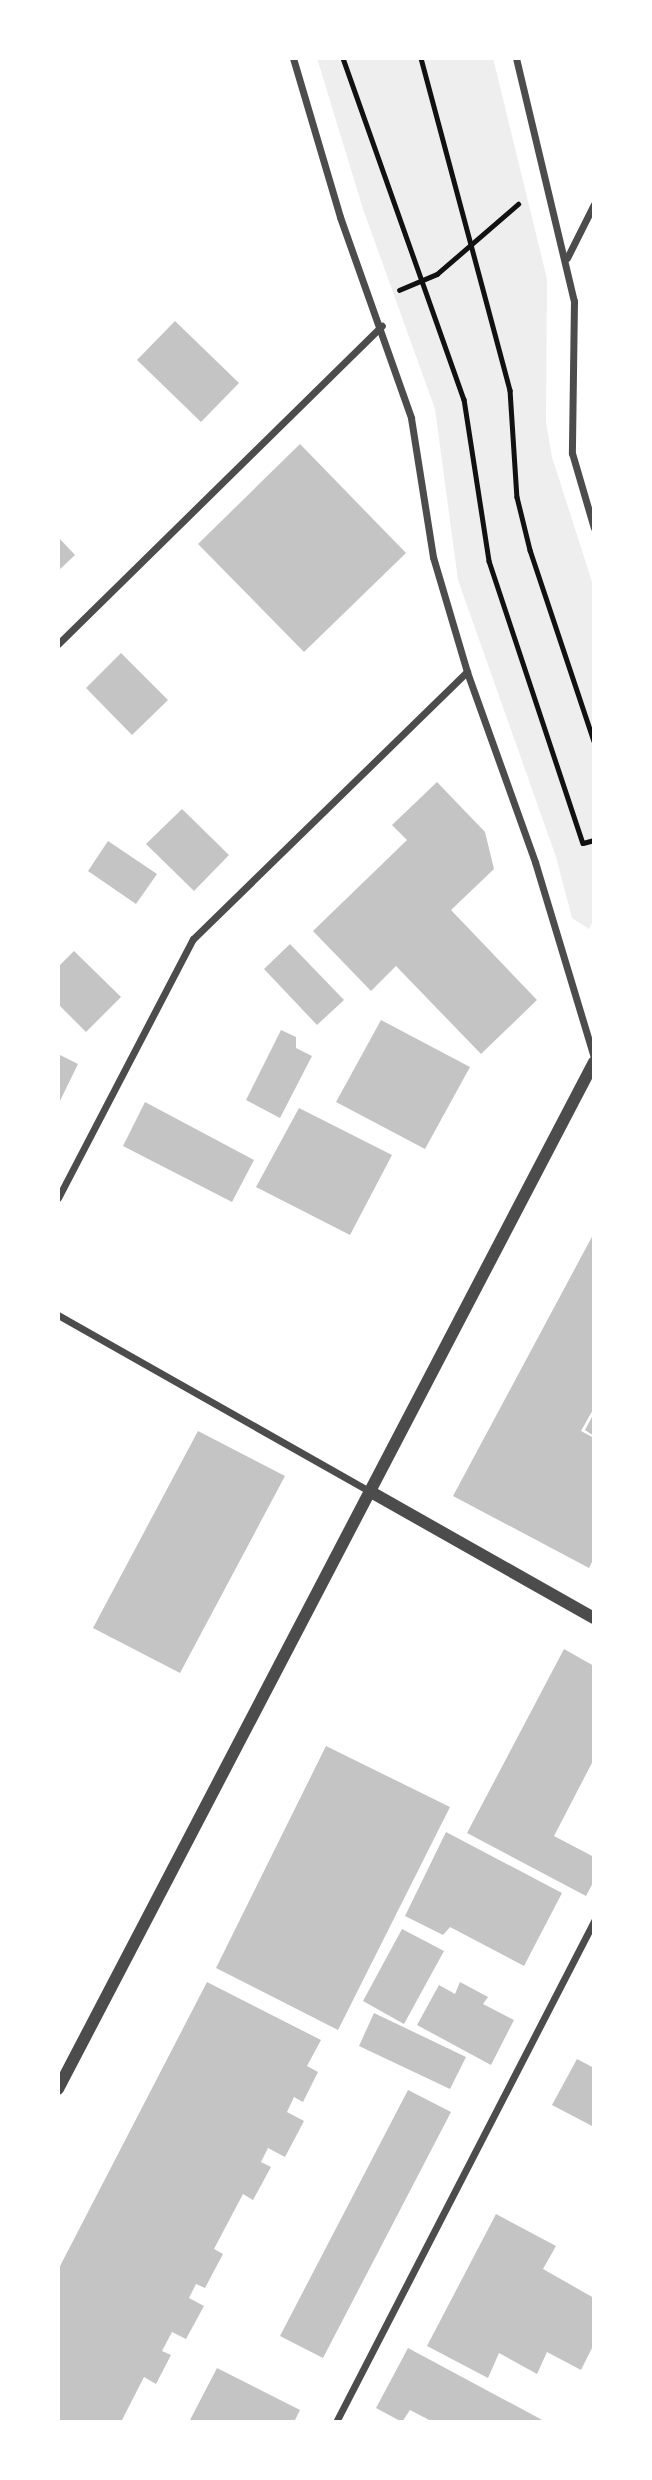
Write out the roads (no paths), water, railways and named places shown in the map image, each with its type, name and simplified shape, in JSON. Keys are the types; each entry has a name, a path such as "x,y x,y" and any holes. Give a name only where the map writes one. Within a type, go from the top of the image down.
{"street":[{"path":"58,2089 594,1060 535,862 467,672 433,557 411,418 382,326 340,217 293,58"},
{"path":"516,58 567,258 575,301 572,453 594,528"},
{"path":"567,258 594,204"},
{"path":"58,645 382,326"},
{"path":"58,1198 193,939 467,672"},
{"path":"58,1315 594,1618"},
{"path":"336,2422 594,1921"}]}
